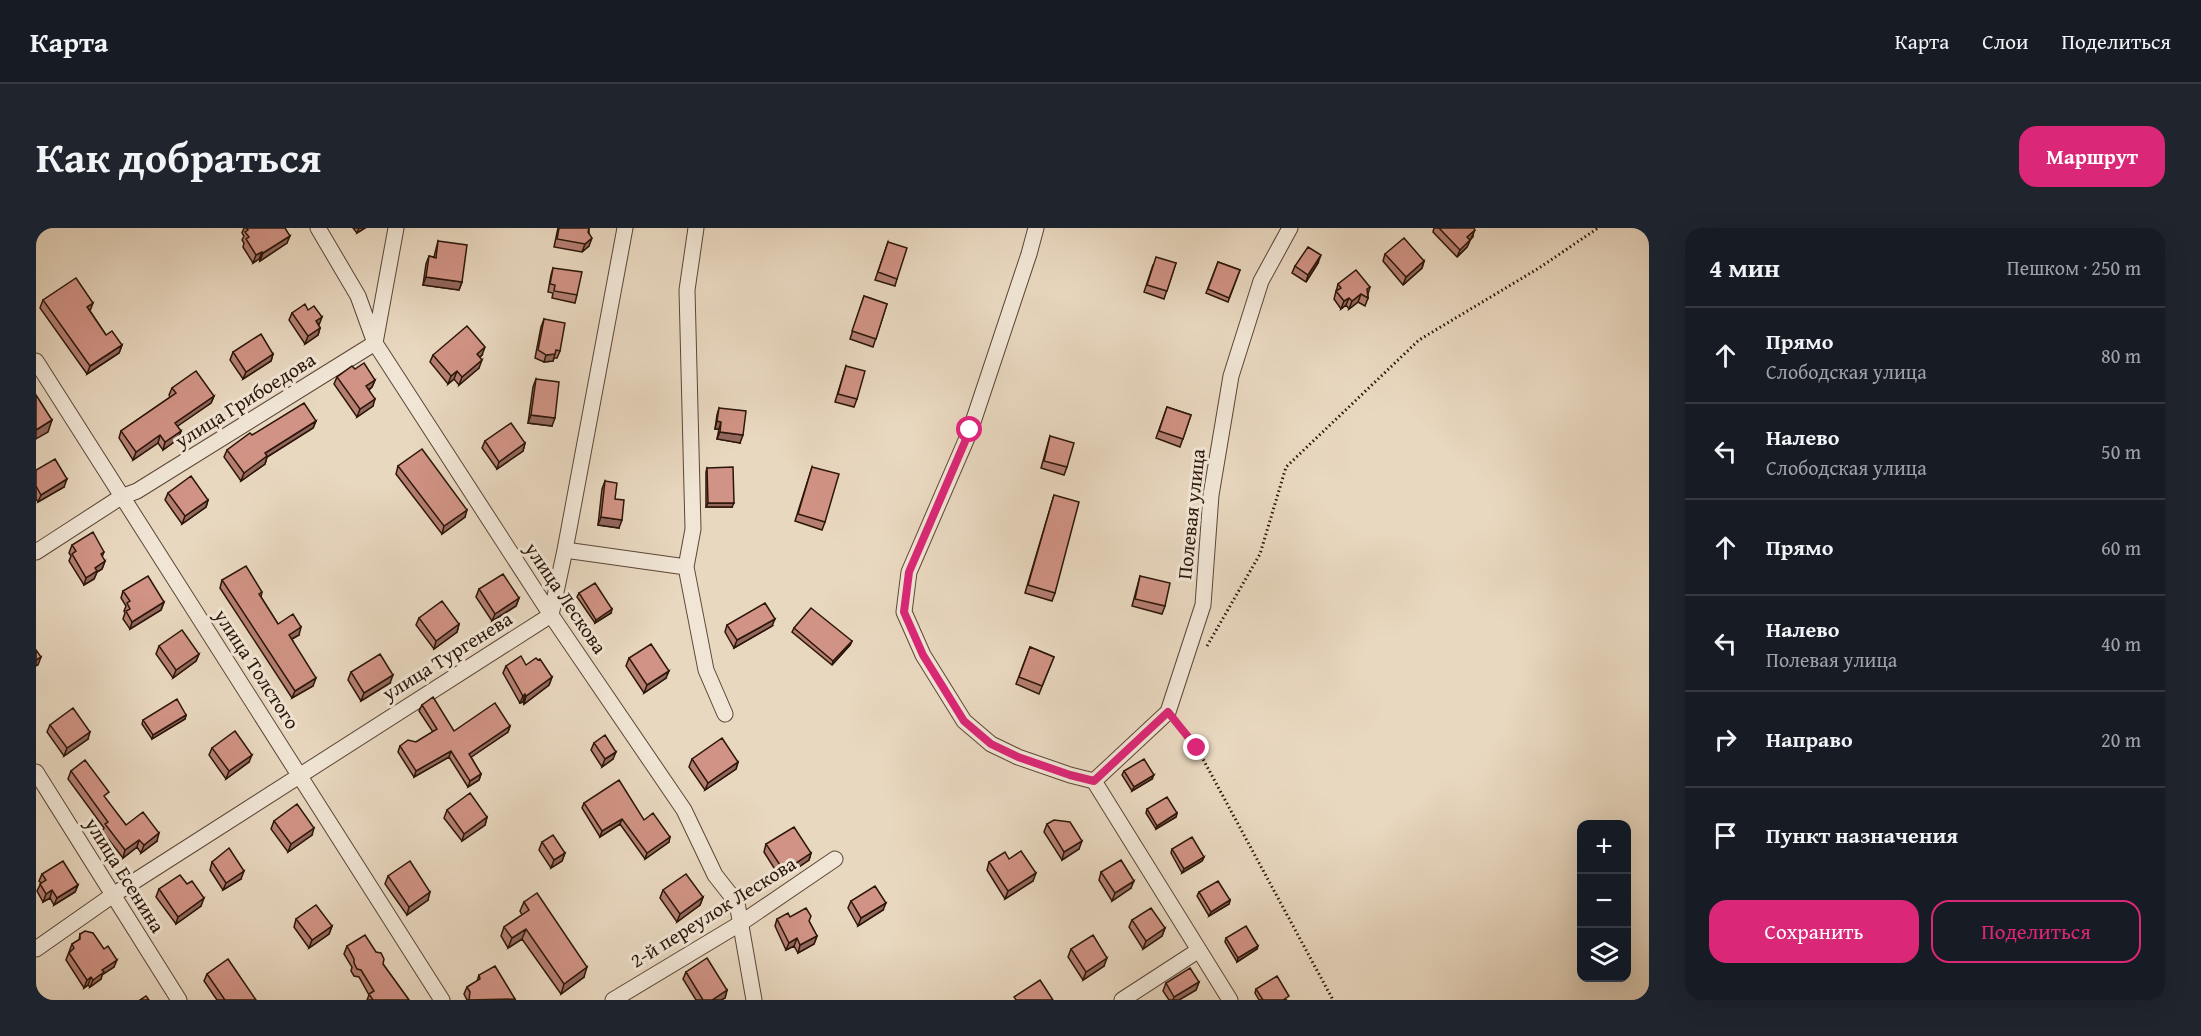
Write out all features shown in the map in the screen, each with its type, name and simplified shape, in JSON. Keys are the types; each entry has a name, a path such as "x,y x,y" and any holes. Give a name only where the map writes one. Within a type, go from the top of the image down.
{"street":[{"name":"улица Лескова","path":"318,228 358,296 375,343 551,615 684,810 715,874 737,903 753,1000"},
{"path":"375,343 396,228"},
{"path":"551,615 625,228"},
{"path":"696,228 687,290 693,529 686,567 706,670 725,714"},
{"path":"1036,228 970,430 909,572 904,612 923,655 964,721 991,744 1018,757 1094,781 1230,1000"},
{"name":"Полевая улица","path":"1094,781 1168,712 1203,605 1211,495 1231,376 1261,281 1290,228"},
{"name":"улица Грибоедова","path":"36,552 121,496 137,491 375,343"},
{"name":"улица Толстого","path":"36,361 442,1000"},
{"path":"565,550 686,567"},
{"name":"улица Тургенева","path":"36,949 113,896 551,615"},
{"name":"улица Есенина","path":"36,772 179,1000"},
{"name":"2-й переулок Лескова","path":"613,1000 741,923 835,859"},
{"path":"1122,1000 1200,950"}],"path":[{"path":"1203,653 1260,554 1286,467 1419,340 1539,268 1598,228"},
{"path":"1168,712 1197,748 1334,1000"}],"building":[{"path":"246,228 285,228 290,236 256,255 246,239 249,237 245,232 248,230"},
{"path":"559,228 589,228 588,232 592,238 585,244 557,239"},
{"path":"1439,228 1474,228 1475,230 1467,237 1470,240 1460,250"},
{"path":"1404,238 1424,261 1406,277 1385,254"},
{"path":"438,241 467,245 462,282 426,277 429,256 436,258"},
{"path":"888,242 907,248 897,279 878,272"},
{"path":"1308,247 1321,255 1308,275 1295,266"},
{"path":"1156,257 1176,263 1167,291 1147,285"},
{"path":"1218,262 1240,270 1229,298 1208,289"},
{"path":"553,268 582,272 577,295 554,291 555,285 550,284"},
{"path":"1356,270 1370,287 1367,289 1368,298 1361,294 1352,301 1349,298 1344,301 1336,291 1341,288 1338,284"},
{"path":"76,278 93,303 87,307 106,335 112,331 122,345 90,366 43,300"},
{"path":"864,296 887,304 876,339 852,331"},
{"path":"305,304 308,310 314,306 322,317 316,321 320,328 308,336 292,313"},
{"path":"544,319 565,323 560,351 556,350 555,354 546,355 538,350"},
{"path":"467,326 485,347 477,354 482,360 462,377 457,371 451,376 433,355"},
{"path":"261,334 273,354 246,372 233,352"},
{"path":"364,363 375,380 366,386 375,399 360,409 337,377 352,366 355,369"},
{"path":"846,366 865,371 857,399 838,394"},
{"path":"196,371 214,396 175,423 181,431 165,442 160,435 136,452 121,431 176,393 172,388"},
{"path":"536,379 559,382 555,418 531,415"},
{"path":"36,395 52,420 36,430"},
{"path":"304,403 316,421 265,453 267,456 244,473 227,450 250,433 252,435"},
{"path":"1167,407 1191,415 1183,439 1159,431"},
{"path":"719,408 746,411 743,435 720,432 721,422 717,421"},
{"path":"511,423 525,443 499,462 485,441"},
{"path":"1050,436 1074,443 1067,467 1044,461"},
{"path":"422,449 467,510 444,526 398,466"},
{"path":"55,459 67,479 41,495 36,486 36,470"},
{"path":"733,467 734,503 708,503 707,468"},
{"path":"812,467 839,474 825,522 798,514"},
{"path":"191,476 208,500 185,516 168,493"},
{"path":"605,481 617,483 615,499 624,500 622,520 601,517"},
{"path":"1054,495 1079,502 1055,593 1028,585"},
{"path":"93,532 104,552 101,554 105,561 95,568 97,571 86,578 72,554 76,551 72,545"},
{"path":"246,566 262,592 259,594 278,624 293,614 301,627 289,635 316,678 295,691 222,580"},
{"path":"503,574 519,598 495,614 479,589"},
{"path":"148,576 164,602 132,622 126,611 130,609 127,603 130,601 123,591"},
{"path":"1140,576 1170,583 1165,606 1135,599"},
{"path":"595,583 612,609 596,620 579,593"},
{"path":"442,601 459,624 436,641 419,618"},
{"path":"765,603 775,619 737,640 727,625"},
{"path":"811,608 852,641 833,661 794,628"},
{"path":"182,630 199,654 176,670 159,646"},
{"path":"651,644 669,671 647,685 629,658"},
{"path":"1030,647 1054,657 1042,686 1019,677"},
{"path":"36,650 41,657 36,660"},
{"path":"380,654 393,675 364,693 351,672"},
{"path":"521,656 526,665 536,658 540,659 552,677 526,696 525,694 523,696 506,666"},
{"path":"433,697 454,731 495,703 510,726 469,754 481,774 470,781 451,751 416,771 400,746 408,740 416,742 437,729 422,705"},
{"path":"177,699 186,715 153,735 143,720"},
{"path":"73,708 90,732 67,748 50,725"},
{"path":"235,731 252,755 229,771 212,748"},
{"path":"605,735 616,752 605,759 594,743"},
{"path":"722,738 738,762 708,783 692,759"},
{"path":"1144,759 1154,775 1134,787 1124,771"},
{"path":"85,760 109,792 104,796 126,825 143,812 159,833 144,845 139,840 125,850 105,824 108,822 71,771"},
{"path":"619,780 644,820 653,813 670,837 647,853 622,819 602,831 584,803"},
{"path":"470,793 487,817 464,834 447,810"},
{"path":"1167,797 1177,813 1157,826 1147,809"},
{"path":"297,804 314,828 291,844 274,821"},
{"path":"1054,820 1070,822 1082,841 1064,852 1047,824"},
{"path":"794,827 811,853 784,871 766,844"},
{"path":"553,835 565,853 554,860 542,842"},
{"path":"1192,837 1204,857 1184,869 1172,849"},
{"path":"229,848 244,871 226,883 212,862"},
{"path":"1021,851 1036,873 1008,891 989,862 1005,852 1009,859"},
{"path":"1121,860 1134,881 1115,893 1101,872"},
{"path":"63,861 78,885 57,898 52,890 46,894 40,884 46,880 42,874"},
{"path":"410,861 430,892 409,907 388,876"},
{"path":"686,874 703,897 680,914 663,890"},
{"path":"180,875 187,884 192,881 204,898 178,917 159,889"},
{"path":"1218,881 1230,900 1211,912 1199,892"},
{"path":"875,886 886,903 861,918 851,901"},
{"path":"537,893 587,967 564,984 526,929 512,938 504,927 529,910 524,902"},
{"path":"316,905 332,926 312,940 296,919"},
{"path":"806,908 811,916 809,921 817,936 800,945 797,938 789,943 777,919 788,913 790,917"},
{"path":"1151,908 1165,928 1146,941 1132,920"},
{"path":"1246,926 1258,946 1238,958 1226,938"},
{"path":"85,931 93,933 104,949 108,946 117,960 102,970 104,972 93,980 91,977 87,980 69,953 74,948 72,944 80,939 80,934"},
{"path":"365,935 376,952 381,953 384,959 383,964 409,1000 373,1000 369,994 374,991 361,970 357,969 347,946"},
{"path":"1093,935 1107,958 1086,972 1071,949"},
{"path":"707,958 727,990 712,1000 703,1000 686,972"},
{"path":"228,959 256,1000 225,1000 207,974"},
{"path":"495,966 515,999 469,1000 470,992 467,987 480,979 479,975"},
{"path":"1190,968 1199,982 1174,997 1166,983"},
{"path":"1277,976 1289,996 1283,1000 1263,1000 1256,989"},
{"path":"1040,980 1053,1000 1016,1000 1014,997"}],"route":[{"path":"970,430 909,572 904,612 923,655 964,721 991,744 1018,757 1094,781 1168,712 1197,748"}]}
